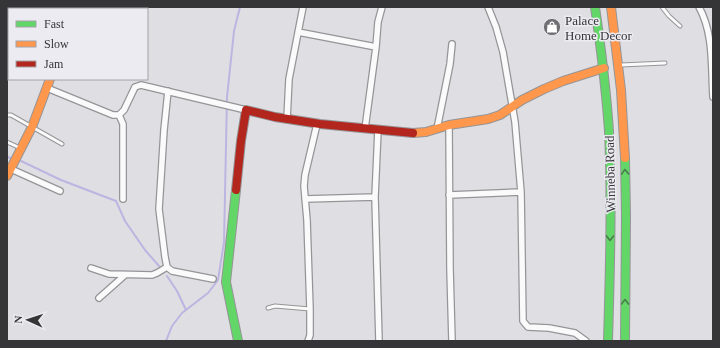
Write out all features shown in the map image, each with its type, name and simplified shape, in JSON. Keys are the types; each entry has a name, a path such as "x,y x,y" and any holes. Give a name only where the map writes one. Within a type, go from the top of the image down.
{"main road":[{"name":"Winneba Road","path":"595,7 604,68 611,196 608,341"},
{"name":"Winneba Road","path":"611,7 622,94 626,194 625,341"},
{"path":"238,341 226,282 240,148 246,110 287,119 345,128 425,132 449,125 481,120 500,115 512,108 523,98 546,87 604,68"},
{"path":"7,176 22,149 50,80"}],"street":[{"path":"287,119 289,79 303,7"},
{"path":"365,129 378,22 382,7"},
{"path":"488,7 496,26 503,52 515,122 521,192 523,321 528,327 549,328 575,333 586,341"},
{"path":"699,7 704,16 712,59 713,97"},
{"path":"298,32 376,47"},
{"path":"437,129 449,71 452,44"},
{"path":"47,88 112,115 118,115 124,110 135,87 141,85 246,110"},
{"path":"167,267 163,248 159,209 168,91"},
{"path":"118,115 123,124 123,199"},
{"path":"308,341 310,335 310,309 305,175 317,124"},
{"path":"449,125 452,341"},
{"path":"378,130 375,197 379,341"},
{"path":"11,169 60,191"},
{"path":"450,195 521,192"},
{"path":"305,199 375,197"},
{"path":"91,268 109,274 152,275 167,267"},
{"path":"167,267 177,272 213,279"},
{"path":"98,298 125,274"}],"lane":[{"path":"662,7 680,26"},
{"path":"619,66 665,62"},
{"path":"7,115 11,115 32,126 62,144"},
{"path":"7,142 22,149"},
{"path":"268,308 275,306 310,309"}],"waterway":[{"path":"166,341 172,326 182,313 208,293 218,280 224,242 227,97 234,31 240,7"},
{"path":"7,157 11,158"},
{"path":"21,161 61,180 116,201 125,221 145,250 159,266"},
{"path":"167,276 177,291 186,310"}],"traffic: fast":[{"path":"595,7 609,131 611,210 608,341"},
{"path":"625,158 625,341"},
{"path":"236,190 226,282 238,341"}],"traffic: slow":[{"path":"611,7 621,90 625,158"},
{"path":"413,133 426,132 449,125 488,119 500,115 522,100 544,89 563,81 604,68"},
{"path":"7,176 32,127 50,80"}],"traffic: jam":[{"path":"236,190 246,110 275,117 320,124 413,133"}],"place":[{"name":"Palace Home Decor","path":"552,27"}]}
